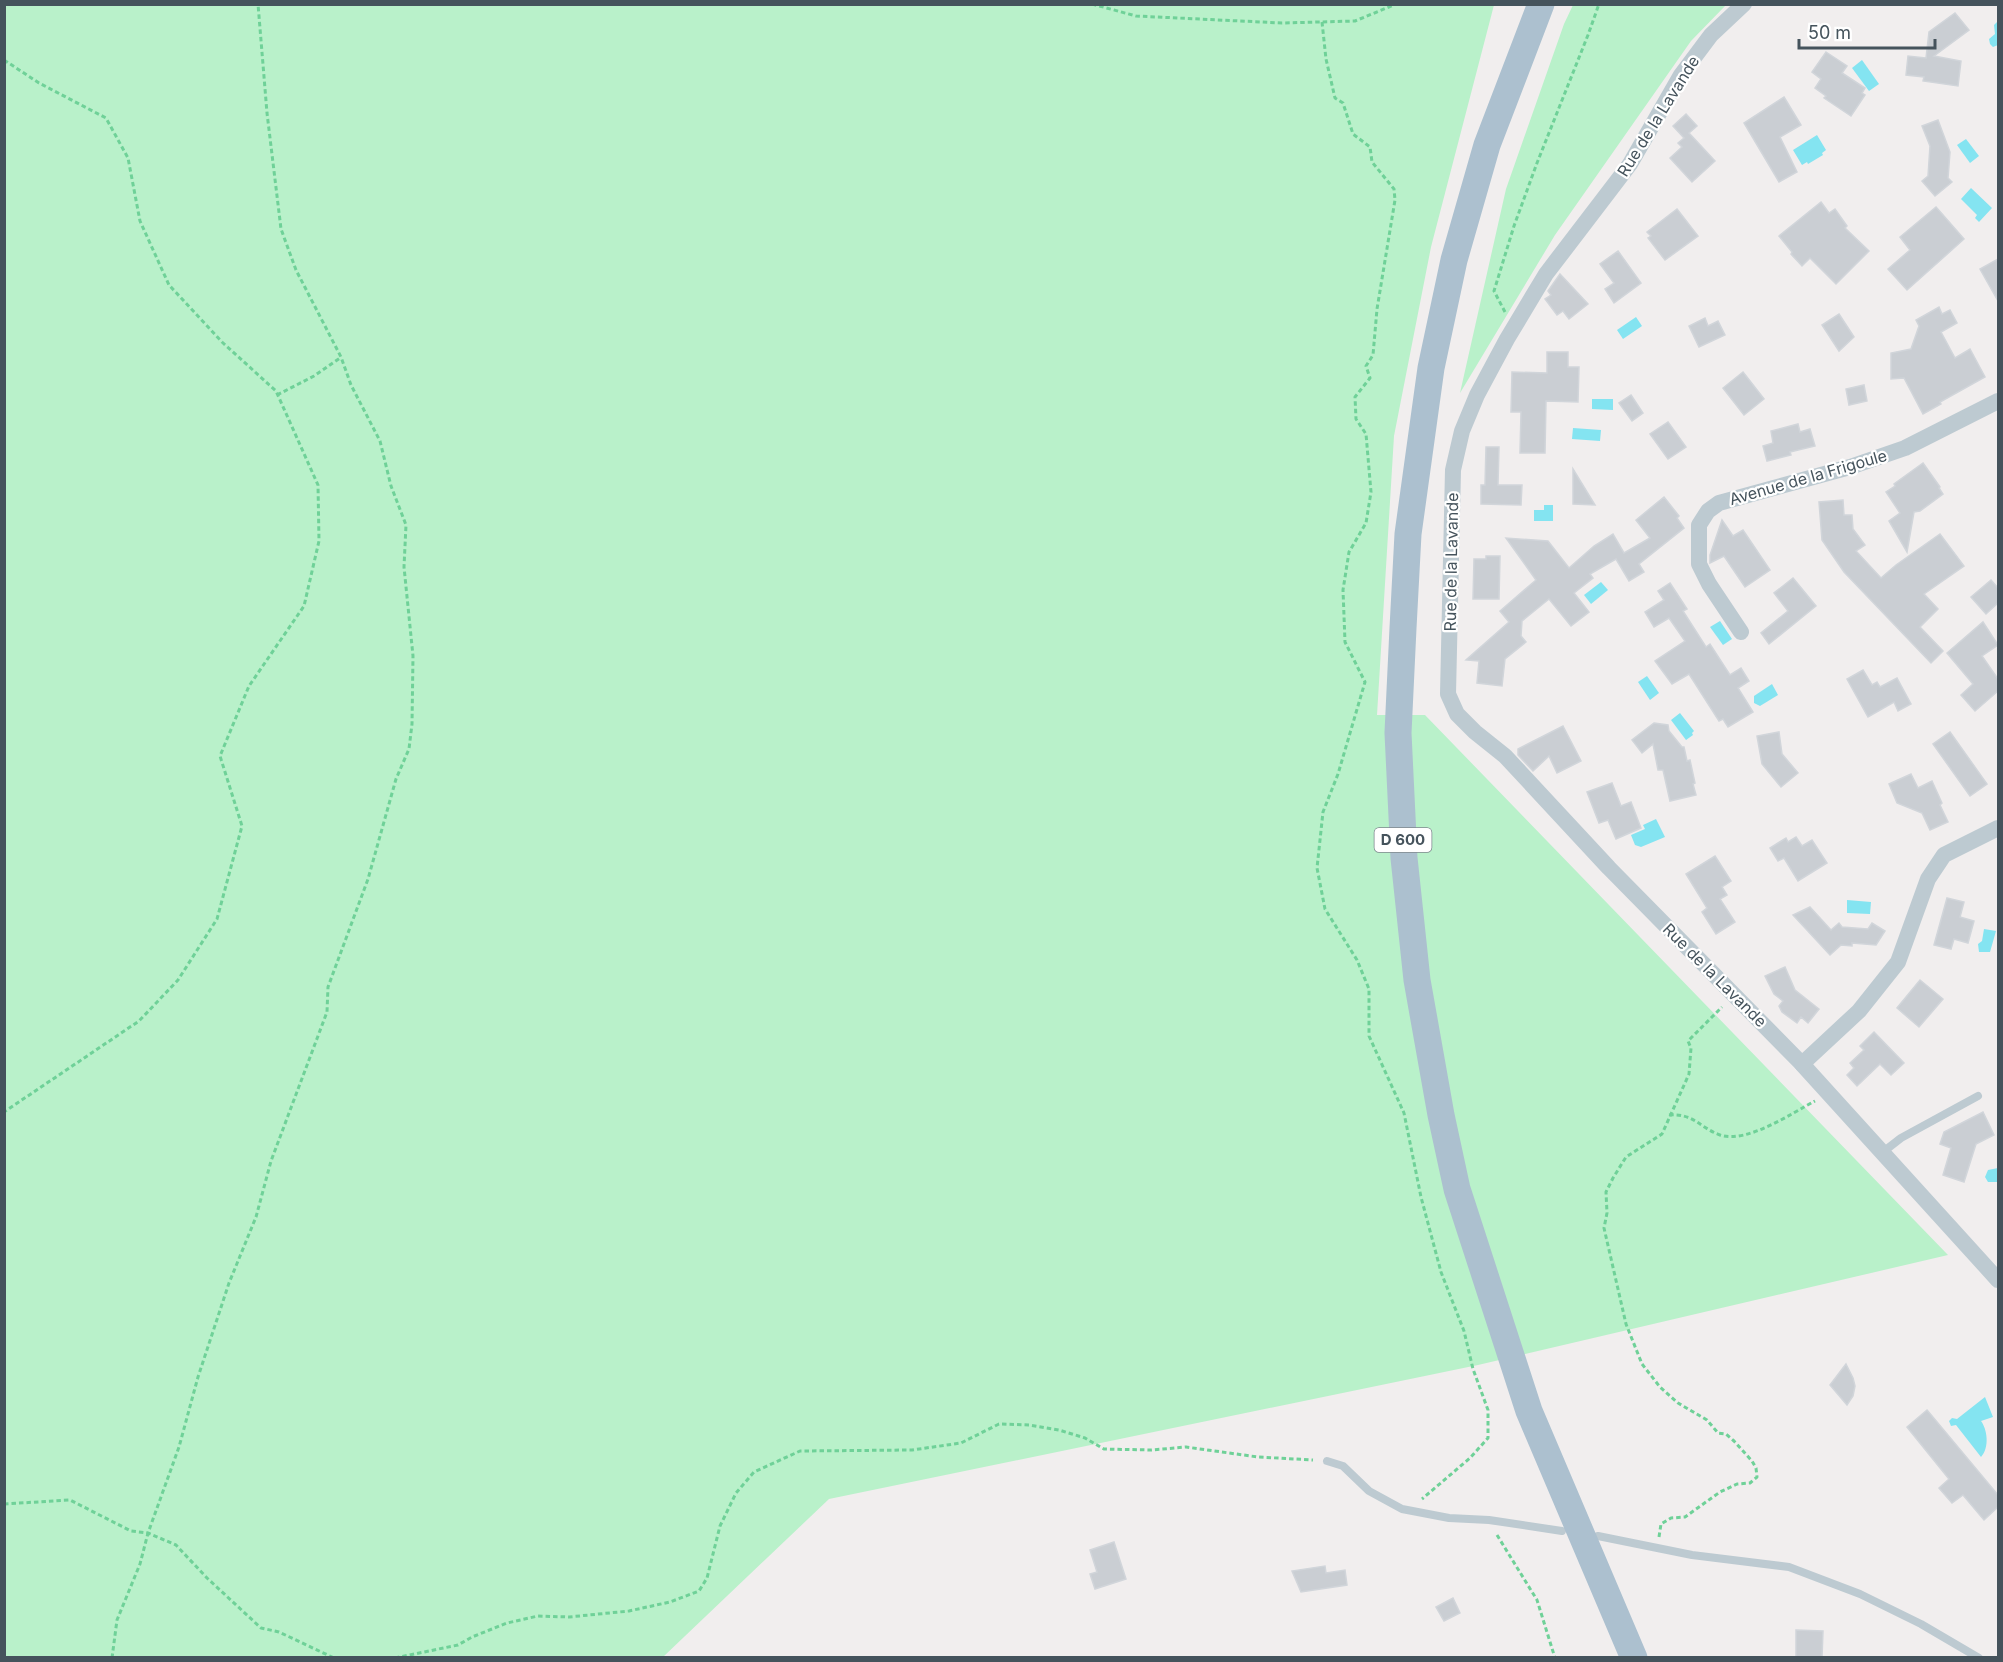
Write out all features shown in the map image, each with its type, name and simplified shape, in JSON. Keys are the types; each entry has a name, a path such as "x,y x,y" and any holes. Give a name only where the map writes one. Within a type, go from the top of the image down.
{"main road":[{"name":"D 600","path":"1541,4 1487,145 1454,260 1431,368 1408,534 1398,733 1404,858 1417,980 1441,1115 1457,1189 1529,1411 1634,1658"}],"street":[{"name":"Rue de la Lavande","path":"1744,4 1711,35 1681,75 1630,164 1546,274 1477,394 1462,431 1453,470 1448,694 1457,714 1475,732 1506,756 1609,868 1802,1064 1998,1280"},
{"name":"Avenue de la Frigoule","path":"1741,632 1709,584 1699,564 1699,525 1708,511 1719,503 1850,467 1905,448 1998,401"},
{"path":"1802,1064 1859,1011 1898,962 1928,879 1944,855 1998,828"}],"lane":[{"path":"1884,1152 1901,1138 1978,1096"},
{"path":"1327,1461 1343,1466 1369,1491 1402,1509 1449,1518 1489,1520 1562,1531"},
{"path":"1598,1536 1692,1555 1789,1567 1870,1599 1921,1624 1979,1658"}],"path":[{"path":"112,1658 117,1620 140,1564 148,1533 179,1448 198,1377 229,1283 255,1217 271,1161 327,1012 328,987 368,879 396,779 409,749 412,724 413,656 404,567 406,525 391,486 380,441 351,385 341,357 296,270 281,229 267,113 258,4"},
{"path":"1092,4 1136,16 1282,23 1355,21 1396,4"},
{"path":"1513,328 1494,291 1533,174 1599,4"},
{"path":"4,60 39,82 106,118 128,158 140,221 169,285 222,342 277,395 318,485 319,541 304,606 249,686 220,756 242,826 217,919 178,980 139,1021 4,1112"},
{"path":"277,395 314,376 341,357"},
{"path":"1658,1548 1661,1524 1671,1518 1685,1517 1720,1492 1737,1484 1750,1483 1757,1477 1756,1468 1734,1441 1726,1434 1718,1433 1707,1420 1678,1403 1660,1387 1642,1364 1626,1324 1604,1228 1607,1213 1606,1192 1626,1157 1662,1134 1689,1074 1691,1048 1688,1041 1734,994"},
{"path":"1670,1115 1680,1114 1695,1119 1719,1135 1729,1137 1748,1134 1763,1126 1774,1124 1830,1094"},
{"path":"395,1658 458,1645 507,1623 538,1616 568,1617 629,1611 670,1602 699,1591 707,1578 720,1526 736,1493 754,1472 800,1451 912,1450 961,1443 999,1424 1029,1425 1059,1430 1084,1438 1104,1449 1151,1450 1186,1447 1258,1457 1327,1461"},
{"path":"4,1504 70,1500 131,1531 148,1533 176,1545 207,1578 261,1628 279,1632 334,1658"},
{"path":"1489,1520 1537,1600 1555,1658"}],"green space":[{"path":"5,5 1494,5 1431,247 1394,436 1377,715 1425,715 1948,1255 1478,1365 829,1499 663,1657 5,1658"},
{"path":"1573,5 1726,5 1691,41 1555,235 1460,393 1506,189 1564,24"}],"water":[{"path":"1998,21 1998,45 1993,47 1989,39 1995,34 1994,25"},
{"path":"1862,60 1879,84 1869,91 1852,68"},
{"path":"1817,135 1826,150 1822,153 1823,155 1802,165 1793,150"},
{"path":"1966,139 1979,156 1970,163 1957,145"},
{"path":"1971,188 1992,208 1979,222 1975,218 1977,215 1961,199"},
{"path":"1636,317 1642,326 1623,339 1617,330"},
{"path":"1592,399 1613,399 1613,410 1592,409"},
{"path":"1573,428 1601,430 1600,441 1572,439"},
{"path":"1544,505 1553,505 1553,521 1534,521 1534,510 1544,510"},
{"path":"1601,582 1608,590 1591,604 1584,595"},
{"path":"1720,621 1732,639 1723,645 1710,627"},
{"path":"1647,676 1659,693 1650,700 1638,682"},
{"path":"1772,684 1778,695 1760,706 1754,703 1754,696"},
{"path":"1680,713 1694,731 1693,735 1686,740 1671,720"},
{"path":"1656,819 1665,837 1641,847 1635,845 1631,835 1645,829 1643,825"},
{"path":"1847,900 1871,902 1870,914 1847,913"},
{"path":"1984,929 1996,931 1990,952 1979,952 1978,944 1982,941"},
{"path":"1998,1168 1998,1182 1988,1182 1985,1177 1988,1170"},
{"path":"1985,1397 1993,1417 1981,1421 1987,1438 1986,1448 1981,1457 1956,1425 1951,1426 1949,1421 1952,1418 1957,1419"}],"building":[{"path":"1955,13 1969,30 1934,56 1961,61 1958,86 1923,81 1924,77 1906,75 1908,56 1926,58 1929,32"},
{"path":"1826,52 1847,66 1842,73 1865,88 1862,93 1865,95 1851,116 1824,98 1826,96 1815,88 1821,79 1812,72"},
{"path":"1784,97 1801,125 1780,137 1797,172 1779,182 1744,123"},
{"path":"1686,114 1697,126 1689,133 1715,161 1692,182 1670,158 1682,147 1678,143 1684,138 1673,126"},
{"path":"1938,120 1950,152 1948,178 1952,182 1935,196 1922,181 1928,176 1930,146 1922,126"},
{"path":"1821,202 1829,213 1835,209 1847,226 1845,228 1869,251 1836,284 1810,258 1802,266 1779,236"},
{"path":"1936,207 1964,239 1907,290 1888,269 1910,250 1900,237"},
{"path":"1677,209 1698,236 1665,260 1648,238 1651,236 1647,232"},
{"path":"1618,251 1641,283 1614,303 1605,289 1614,283 1600,264"},
{"path":"1998,259 1998,301 1980,269"},
{"path":"1560,274 1588,304 1569,319 1563,311 1557,315 1545,299 1551,295 1548,291"},
{"path":"1939,307 1942,314 1950,310 1957,323 1941,332 1955,358 1970,349 1985,377 1923,414 1904,378 1891,379 1891,353 1911,349 1919,326 1916,320"},
{"path":"1839,314 1854,337 1839,351 1822,325"},
{"path":"1705,318 1708,326 1718,321 1725,335 1699,347 1689,326"},
{"path":"1547,352 1568,352 1568,367 1579,367 1578,402 1546,401 1545,453 1520,453 1521,412 1511,412 1512,372 1547,373"},
{"path":"1743,372 1764,399 1744,415 1723,388"},
{"path":"1864,385 1867,401 1849,405 1846,389"},
{"path":"1631,395 1643,413 1632,421 1619,403"},
{"path":"1668,422 1686,447 1668,459 1650,434"},
{"path":"1798,424 1800,432 1810,429 1815,446 1767,461 1763,446 1773,443 1771,431"},
{"path":"1486,447 1499,447 1498,485 1522,485 1521,505 1481,504 1481,485 1485,485"},
{"path":"1923,463 1943,494 1920,511 1914,512 1907,552 1889,521 1900,513 1886,492"},
{"path":"1573,469 1595,505 1573,504"},
{"path":"1664,497 1679,516 1677,518 1684,528 1639,564 1644,572 1629,581 1616,559 1590,574 1593,578 1574,593 1589,612 1571,626 1549,599 1522,621 1521,636 1526,642 1505,659 1502,686 1477,683 1479,661 1466,660 1509,622 1500,611 1536,580 1506,538 1548,541 1569,568 1594,546 1613,534 1624,553 1650,538 1636,520"},
{"path":"1843,500 1844,515 1852,515 1853,529 1865,545 1856,551 1881,578 1940,534 1964,566 1924,594 1938,609 1920,627 1943,651 1931,663 1844,572 1822,540 1819,502"},
{"path":"1722,520 1733,536 1743,530 1770,570 1745,587 1724,556 1710,563 1710,555"},
{"path":"1486,556 1500,556 1499,599 1473,599 1474,559 1486,559"},
{"path":"1793,578 1816,606 1769,644 1761,633 1788,611 1774,593"},
{"path":"1991,580 1998,588 1998,603 1986,614 1971,597"},
{"path":"1670,583 1687,609 1683,611 1706,647 1710,644 1730,675 1741,668 1749,681 1738,688 1753,712 1728,727 1723,719 1719,721 1689,674 1672,684 1655,661 1685,641 1669,618 1654,627 1645,612 1664,600 1658,591"},
{"path":"1983,622 1998,645 1982,656 1998,679 1998,691 1975,711 1961,695 1973,684 1947,653"},
{"path":"1863,670 1872,685 1877,682 1880,687 1897,678 1911,704 1898,711 1894,702 1868,717 1847,679"},
{"path":"1654,723 1668,725 1669,731 1684,747 1687,761 1690,760 1696,795 1670,801 1663,770 1658,770 1653,744 1642,753 1632,740"},
{"path":"1563,726 1581,761 1557,773 1549,756 1533,771 1518,755 1518,749"},
{"path":"1779,732 1782,754 1798,773 1781,787 1762,764 1757,736"},
{"path":"1950,732 1987,784 1970,796 1933,744"},
{"path":"1911,774 1918,788 1932,781 1948,822 1930,830 1922,813 1897,803 1889,784"},
{"path":"1612,783 1621,806 1631,802 1641,828 1616,839 1608,820 1599,823 1587,792"},
{"path":"1796,837 1802,846 1812,840 1827,863 1798,881 1784,858 1778,861 1770,848 1786,838 1788,842"},
{"path":"1715,856 1731,881 1722,887 1727,895 1720,899 1735,922 1716,934 1702,912 1707,908 1686,874"},
{"path":"1947,898 1964,902 1960,917 1974,921 1968,943 1954,939 1951,949 1934,945"},
{"path":"1810,907 1831,930 1839,923 1842,927 1868,929 1872,923 1885,931 1876,945 1852,943 1852,946 1841,945 1830,955 1793,915"},
{"path":"1785,967 1795,990 1819,1009 1808,1023 1801,1017 1797,1023 1782,1012 1779,1006 1783,1001 1774,994 1765,976"},
{"path":"1920,980 1943,999 1919,1027 1897,1008"},
{"path":"1874,1032 1904,1063 1891,1075 1880,1064 1857,1086 1847,1075 1854,1068 1850,1063 1864,1050 1860,1046"},
{"path":"1983,1112 1994,1135 1976,1144 1964,1182 1943,1175 1951,1148 1940,1144 1944,1132"},
{"path":"1846,1364 1855,1386 1853,1396 1847,1405 1830,1385"},
{"path":"1927,1410 1998,1495 1998,1507 1984,1520 1963,1495 1952,1503 1939,1488 1949,1479 1907,1427"},
{"path":"1114,1542 1126,1579 1095,1589 1090,1574 1097,1572 1090,1550"},
{"path":"1325,1566 1326,1573 1345,1570 1347,1585 1301,1592 1292,1571"},
{"path":"1453,1598 1460,1613 1444,1621 1436,1607"},
{"path":"1796,1630 1823,1631 1822,1658 1796,1658"}]}
